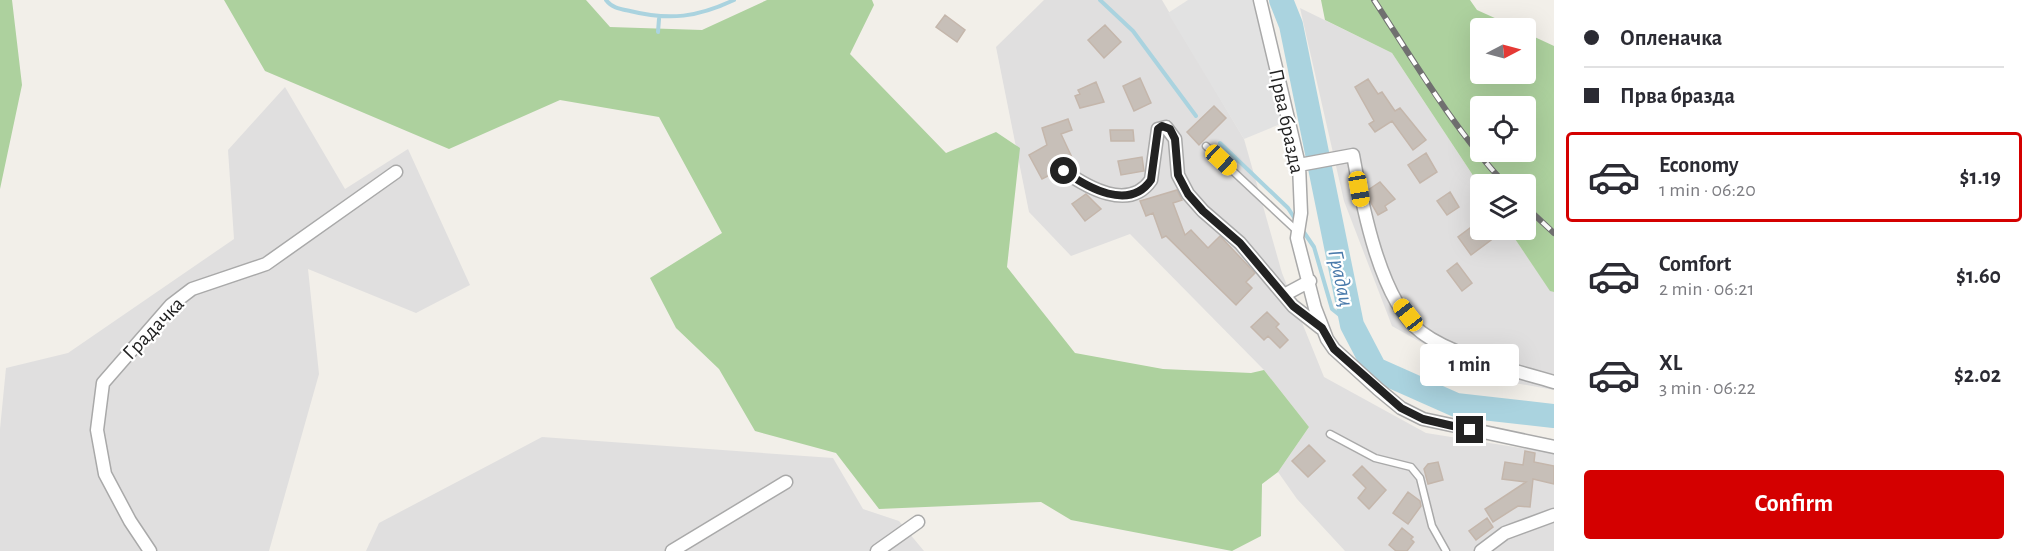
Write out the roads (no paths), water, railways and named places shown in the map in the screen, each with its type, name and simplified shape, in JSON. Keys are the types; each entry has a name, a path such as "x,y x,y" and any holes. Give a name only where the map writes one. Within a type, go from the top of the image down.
{"street":[{"name":"Прва бразда","path":"1260,0 1281,98 1304,164 1298,232 1299,247 1322,328 1334,349 1401,408 1423,419 1554,447"},
{"path":"1064,171 1104,194 1136,193 1151,180 1158,129 1166,127 1175,139 1178,175 1188,194 1203,211 1240,243 1310,322 1322,328"},
{"path":"1304,164 1353,155 1371,239 1395,298 1421,332 1466,355 1554,382"},
{"name":"Градачка","path":"150,551 130,521 105,474 97,430 103,383 171,305 192,289 266,264 396,172"},
{"path":"1284,295 1310,281"},
{"path":"672,551 786,482"},
{"path":"1481,551 1504,533 1554,515"},
{"path":"877,551 918,522"}],"lane":[{"path":"1206,146 1298,232"},
{"path":"1330,434 1375,458 1411,466 1420,478 1432,526 1446,551"}],"waterway":[{"path":"606,0 620,9 658,16 696,14 734,0"},
{"path":"1100,0 1133,31 1196,116"},
{"name":"Градац","path":"1281,0 1291,25 1352,325 1375,369 1456,405 1554,416"},
{"path":"658,32 659,19"},
{"path":"1220,143 1288,208 1297,222"},
{"path":"1301,228 1314,247 1332,309 1352,325"}],"railway":[{"path":"1374,0 1452,118 1496,174"},
{"path":"1536,216 1554,233"}]}
